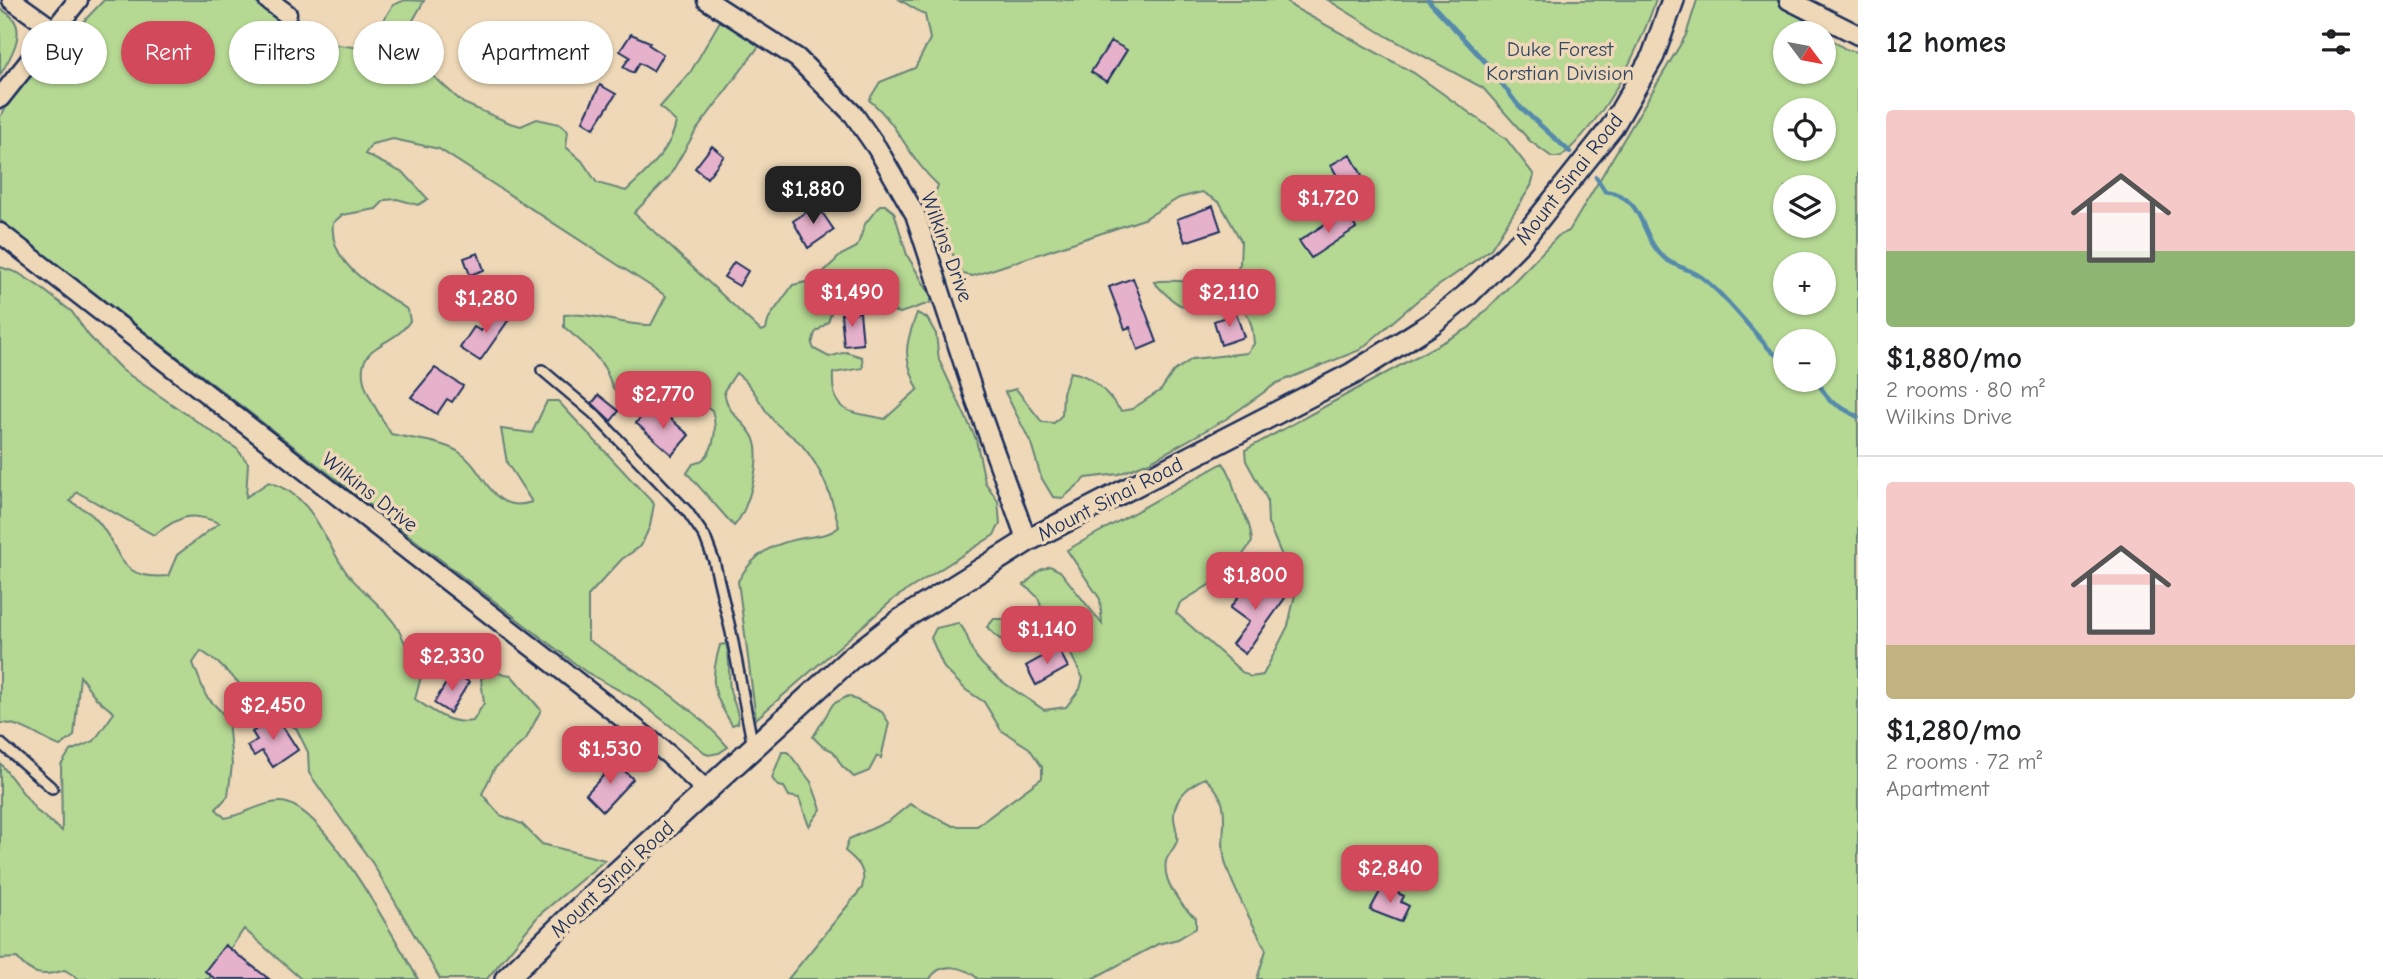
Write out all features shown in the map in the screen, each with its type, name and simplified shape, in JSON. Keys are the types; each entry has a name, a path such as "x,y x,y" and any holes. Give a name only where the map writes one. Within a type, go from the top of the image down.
{"street":[{"path":"12,0 41,21"},
{"path":"61,21 78,0"},
{"path":"268,0 287,14"},
{"name":"Wilkins Drive","path":"708,0 797,58 845,105 877,148 915,214 975,398 1027,541"},
{"name":"Mount Sinai Road","path":"506,979 600,888 851,658 899,621 1027,541 1352,374 1431,324 1467,295 1521,241 1612,127 1653,56 1673,0"},
{"path":"1789,0 1858,36"},
{"path":"0,98 21,72"},
{"name":"Wilkins Drive","path":"0,233 558,667 667,754 707,791"}],"lane":[{"path":"542,370 593,413 687,511 705,537 714,561 731,632 753,749"},
{"path":"0,743 52,789"}],"green space":[{"path":"104,0 252,0 281,21 229,21 229,84 339,84 339,45 353,47 353,84 442,84 463,103 510,123 521,126 537,119 559,124 568,131 566,147 582,161 597,183 626,191 657,160 669,142 676,122 660,107 690,73 720,21 762,42 695,132 669,177 634,213 761,331 766,329 769,318 793,285 815,280 841,255 857,247 865,224 880,205 885,205 894,212 907,255 932,298 930,303 900,313 888,310 869,298 839,302 834,305 828,322 815,333 812,344 814,349 829,357 846,352 862,357 863,368 833,373 835,397 845,409 885,419 918,389 908,359 908,343 917,313 927,318 936,334 939,360 976,439 985,482 998,501 1000,524 994,535 895,598 756,719 738,581 759,555 777,545 829,533 839,527 825,483 815,463 797,441 775,423 752,389 736,373 724,391 726,400 732,412 753,437 756,457 749,496 734,526 687,473 693,464 700,461 710,450 715,426 712,410 672,388 651,381 633,396 622,398 613,388 605,369 596,357 564,327 564,315 651,325 666,296 439,149 393,139 372,144 365,154 405,174 428,199 418,205 397,199 385,200 376,209 342,215 333,223 338,252 347,264 370,285 408,310 410,321 407,326 376,348 367,357 363,367 363,378 372,402 391,434 452,448 468,460 498,497 518,505 532,502 507,463 501,429 532,433 547,401 558,401 654,504 650,526 641,546 622,559 588,596 588,640 680,702 728,747 719,753 708,755 637,700 586,672 0,220 0,117 17,91 24,84 107,84 107,21 84,21"},
{"path":"405,0 424,1 413,21 383,21 393,5"},
{"path":"900,0 1286,0 1293,7 1414,73 1506,139 1534,175 1531,186 1490,250 1418,300 1360,350 1277,383 1226,419 1149,462 1119,474 1086,478 1063,498 1053,497 1041,477 1031,443 1005,392 1016,389 1042,422 1054,423 1062,415 1063,393 1070,372 1093,381 1121,411 1132,409 1161,390 1173,372 1192,359 1247,353 1254,344 1252,330 1245,311 1235,302 1229,299 1206,307 1188,308 1172,300 1154,282 1227,283 1240,264 1241,241 1220,203 1202,192 1179,198 1144,219 973,276 963,274 931,205 938,185 919,164 888,120 869,100 880,82 915,68 930,39 925,15"},
{"name":"Duke Forest Korstian Division","path":"1328,0 1656,0 1629,65 1605,106 1561,157 1552,157 1530,141 1483,88 1388,37"},
{"path":"1697,0 1776,0 1805,21 1773,21 1773,84 1836,84 1836,43 1847,50 1858,52 1858,979 1257,979 1266,950 1239,898 1226,865 1223,841 1224,809 1215,788 1205,778 1189,788 1177,802 1174,817 1177,841 1166,861 1167,877 1174,893 1196,918 1196,928 1178,939 1158,944 1092,979 978,979 953,967 934,973 930,979 788,979 862,888 862,871 845,851 849,839 889,821 910,804 953,826 977,826 1042,778 1042,767 1029,748 1001,730 984,702 966,690 944,668 931,638 936,628 958,623 966,633 979,661 996,677 1044,710 1066,707 1080,689 1083,678 1061,639 1048,633 1011,643 1000,639 987,627 994,619 1040,619 1038,599 1024,585 1040,570 1050,566 1060,571 1102,624 1100,599 1067,550 1223,463 1248,523 1252,542 1230,572 1180,603 1176,613 1242,672 1251,677 1263,675 1288,626 1298,581 1285,563 1268,523 1267,499 1246,461 1245,450 1469,328 1558,236 1569,231 1686,35"},
{"path":"0,9 15,22 17,39 0,75"},
{"path":"0,267 18,273 40,287 72,312 89,336 122,370 237,449 248,463 246,497 269,482 285,489 308,508 347,573 384,610 399,630 421,677 415,699 450,719 473,721 484,703 481,679 491,672 511,675 541,710 526,739 494,769 482,794 500,815 522,824 542,844 605,860 539,915 487,979 440,979 373,864 309,773 308,752 296,728 274,717 216,661 201,651 193,663 206,696 228,719 232,765 228,796 216,809 225,818 280,802 304,812 341,853 360,880 418,979 301,979 244,929 209,979 79,979 65,970 50,974 33,972 17,958 0,959 0,763 37,811 62,831 61,765 70,751 94,741 114,713 96,698 80,676 74,736 60,746 24,728 0,723","holes":["77,492 154,535 185,517 200,517 219,523 177,555 168,576 150,576 137,573 128,567 103,527 88,512 70,501"]},
{"path":"726,644 730,690 738,719 738,723 732,725 714,686 714,669 720,645"},
{"path":"848,696 882,712 889,723 881,758 877,756 869,771 854,777 842,766 833,751 822,746 813,737 833,704"},
{"path":"782,752 788,752 811,782 821,809 809,826 799,798 789,796 784,787 778,786 772,778"}],"building":[{"path":"631,34 650,42 649,45 663,54 653,71 639,63 633,73 623,67 630,57 620,51"},
{"path":"1111,41 1127,50 1107,82 1091,72"},
{"path":"600,85 616,94 594,128 583,121"},
{"path":"712,146 724,156 707,178 695,168"},
{"path":"1350,154 1362,175 1343,187 1331,165"},
{"path":"817,205 834,230 808,248 793,221"},
{"path":"1213,206 1221,230 1185,242 1177,219"},
{"path":"1345,211 1356,228 1311,258 1299,241"},
{"path":"478,253 484,270 470,275 464,258"},
{"path":"734,262 748,271 739,286 724,277"},
{"path":"1133,278 1157,342 1138,350 1130,327 1125,329 1109,287"},
{"path":"498,306 512,315 480,361 460,348 474,327 481,331"},
{"path":"860,312 863,344 844,346 841,314"},
{"path":"1236,313 1244,337 1221,345 1214,321"},
{"path":"435,368 463,386 452,402 447,399 437,414 411,397"},
{"path":"599,395 619,411 611,421 592,403"},
{"path":"648,409 662,422 667,416 689,435 672,455 636,423"},
{"path":"1251,580 1259,587 1263,581 1285,598 1245,654 1232,644 1249,622 1230,608"},
{"path":"1058,648 1068,667 1036,685 1026,666"},
{"path":"453,672 469,682 450,713 434,703"},
{"path":"276,716 298,750 273,767 262,751 254,756 247,746 257,740 252,732"},
{"path":"616,762 633,779 603,811 586,794"},
{"path":"1383,886 1404,896 1401,902 1409,906 1401,922 1370,910"},
{"path":"225,945 269,979 215,979 205,971"}],"waterway":[{"path":"1428,0 1487,64 1518,105 1570,152"},
{"path":"1596,177 1605,191 1629,201 1651,241 1667,260 1705,280 1773,353"},
{"path":"1824,392 1830,401 1858,417"}]}
